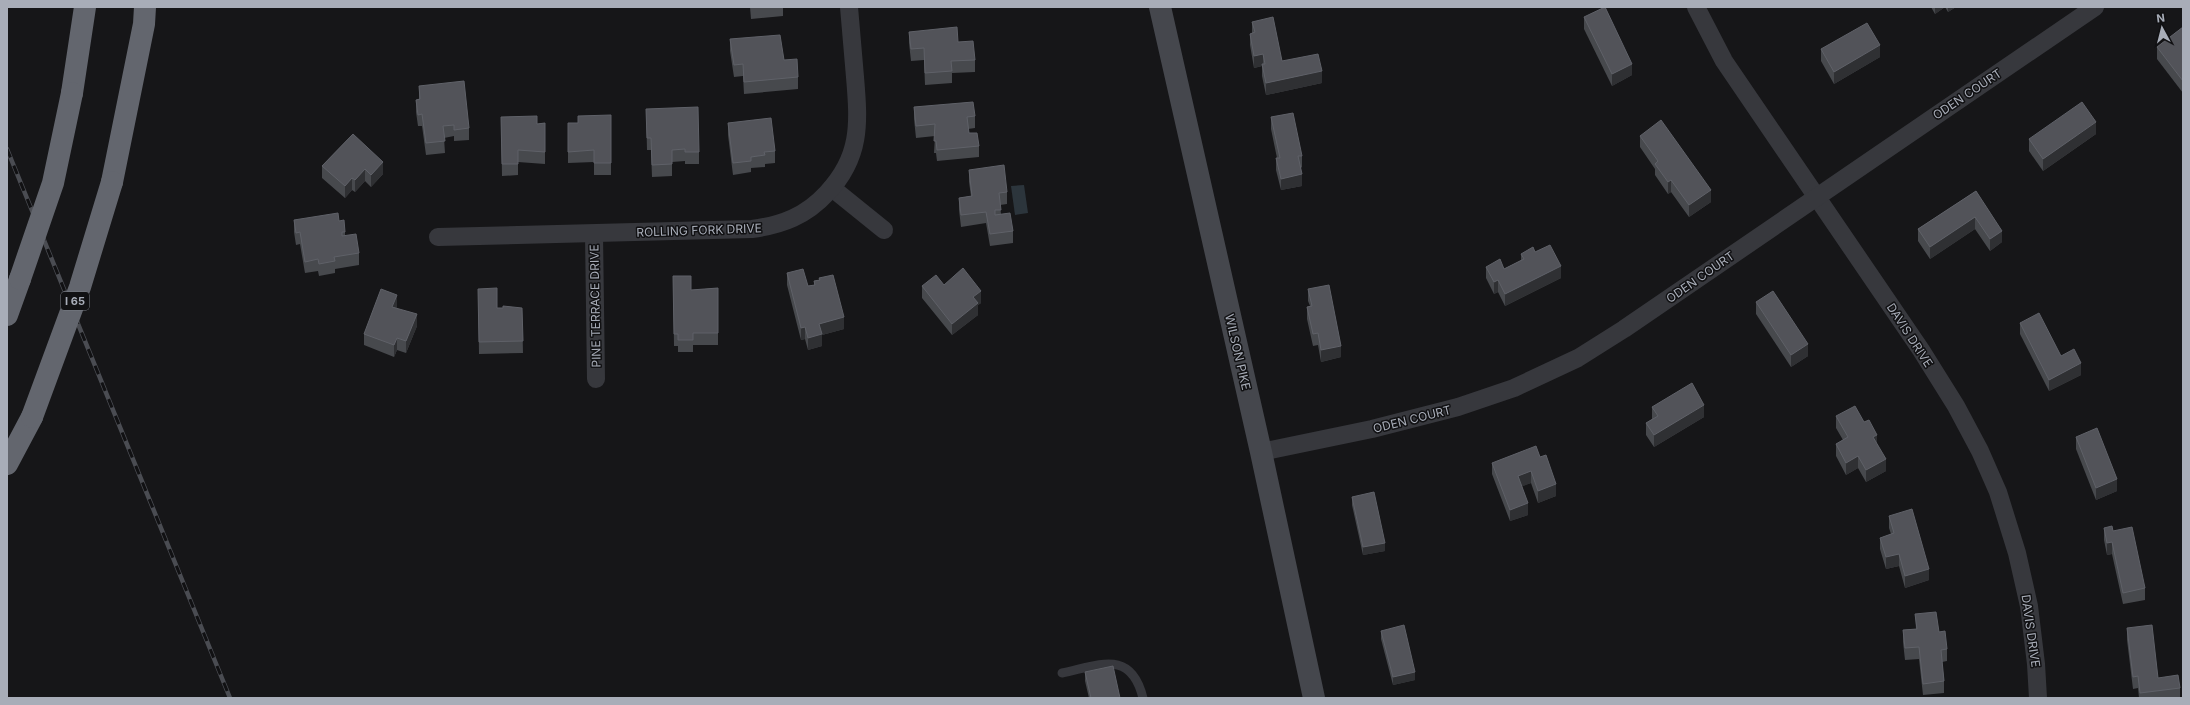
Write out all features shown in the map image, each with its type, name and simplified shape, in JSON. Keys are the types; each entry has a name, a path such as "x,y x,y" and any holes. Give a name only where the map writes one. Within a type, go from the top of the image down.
{"highway":[{"path":"7,315 53,183 72,93 85,7"},
{"name":"I 65","path":"7,464 32,417 80,287 112,182 144,24 145,7"}],"main road":[{"name":"WILSON PIKE","path":"1160,7 1261,452 1314,698"}],"street":[{"name":"ROLLING FORK DRIVE","path":"438,237 752,229 771,227 786,223 812,207 832,188 846,169 854,148 858,128 848,7"},
{"name":"DAVIS DRIVE","path":"1696,7 1724,61 1921,350 1956,406 1980,451 1998,492 2017,553 2029,606 2036,664 2038,698"},
{"name":"ODEN COURT","path":"1261,452 1372,429 1458,407 1514,388 1578,358 1624,329 1816,196 2095,7"},
{"path":"832,188 884,230"},
{"name":"PINE TERRACE DRIVE","path":"594,234 596,379"}],"lane":[{"path":"1062,674 1102,664 1115,664 1127,668 1136,675 1144,698"}],"shaded area":[{"path":"1024,185 1028,213 1015,215 1011,186"}],"building":[{"path":"1605,7 1632,64 1612,74 1584,17"},
{"path":"1273,17 1282,61 1318,54 1322,71 1266,83 1262,64 1265,64 1263,54 1254,56 1250,34 1255,32 1252,22"},
{"path":"1867,23 1880,45 1834,72 1821,49"},
{"path":"957,27 958,42 973,41 975,60 951,61 952,71 925,73 924,48 911,49 909,32"},
{"path":"2183,27 2183,81 2157,47"},
{"path":"780,35 784,60 797,59 798,77 744,82 743,64 734,65 730,39"},
{"path":"464,81 469,128 454,130 454,125 443,126 445,141 426,143 422,114 418,115 416,100 420,99 419,86"},
{"path":"973,102 975,116 967,117 969,133 977,133 979,146 937,150 936,141 934,141 935,124 916,126 914,107"},
{"path":"2082,102 2096,122 2043,159 2029,139"},
{"path":"698,107 699,152 685,152 685,149 672,150 672,164 652,165 651,138 647,138 646,109"},
{"path":"1293,113 1302,156 1298,156 1302,174 1281,179 1276,158 1280,158 1271,117"},
{"path":"611,115 611,163 594,163 594,150 568,152 568,123 578,123 578,116"},
{"path":"537,116 537,124 545,123 545,152 518,150 518,164 502,164 501,117"},
{"path":"771,118 775,151 764,152 765,155 751,157 751,161 733,163 728,123"},
{"path":"1661,120 1711,190 1689,205 1671,180 1668,182 1655,164 1658,161 1640,136"},
{"path":"353,134 383,162 371,175 365,169 355,180 352,178 345,186 322,166"},
{"path":"1004,165 1007,192 999,193 1001,210 995,210 995,215 1010,213 1013,231 990,234 986,212 961,215 959,198 972,196 969,170"},
{"path":"1976,191 2002,231 1990,239 1975,217 1930,247 1918,229"},
{"path":"338,213 339,221 344,220 345,232 342,232 342,236 356,234 359,253 334,257 335,261 319,264 318,259 305,262 300,232 296,233 294,220"},
{"path":"1550,245 1561,266 1505,294 1498,280 1494,282 1486,267 1500,259 1504,269 1524,259 1521,254 1533,247 1535,252"},
{"path":"963,268 981,291 973,297 978,303 952,324 922,286 936,275 944,285"},
{"path":"803,269 808,286 815,285 814,281 820,280 819,278 833,275 844,317 819,324 822,334 808,338 805,327 801,328 787,273"},
{"path":"673,276 691,276 691,290 718,288 718,333 693,333 693,340 678,340 678,334 674,334"},
{"path":"1329,285 1341,346 1321,350 1318,333 1313,334 1307,307 1312,306 1308,289"},
{"path":"497,288 497,308 503,308 503,306 522,308 523,341 479,342 478,289"},
{"path":"381,289 397,295 392,307 417,314 406,341 397,338 394,345 364,334"},
{"path":"1773,291 1808,344 1791,355 1756,302"},
{"path":"2039,313 2061,356 2074,349 2081,363 2049,380 2020,323"},
{"path":"1692,383 1704,405 1654,435 1646,423 1658,416 1652,407"},
{"path":"1855,406 1864,422 1869,420 1877,435 1873,437 1886,459 1866,470 1858,456 1846,463 1836,444 1848,437 1836,416"},
{"path":"2097,428 2117,479 2096,488 2076,437"},
{"path":"1536,446 1540,457 1546,455 1556,484 1538,491 1531,471 1518,476 1528,503 1510,510 1492,463"},
{"path":"1374,492 1385,543 1363,547 1352,497"},
{"path":"1912,509 1929,569 1905,576 1899,554 1886,557 1880,538 1894,533 1889,516"},
{"path":"2112,526 2113,531 2132,527 2145,588 2123,593 2112,542 2107,543 2104,528"},
{"path":"1936,612 1939,632 1945,631 1947,649 1941,650 1944,681 1923,684 1919,647 1905,648 1903,630 1917,629 1915,614"},
{"path":"1404,625 1415,672 1393,677 1381,631"},
{"path":"2152,625 2158,678 2178,675 2180,688 2140,693 2138,676 2133,677 2127,628"},
{"path":"1113,666 1120,698 1091,698 1085,672"}],"railway":[{"path":"7,149 230,698"}]}
